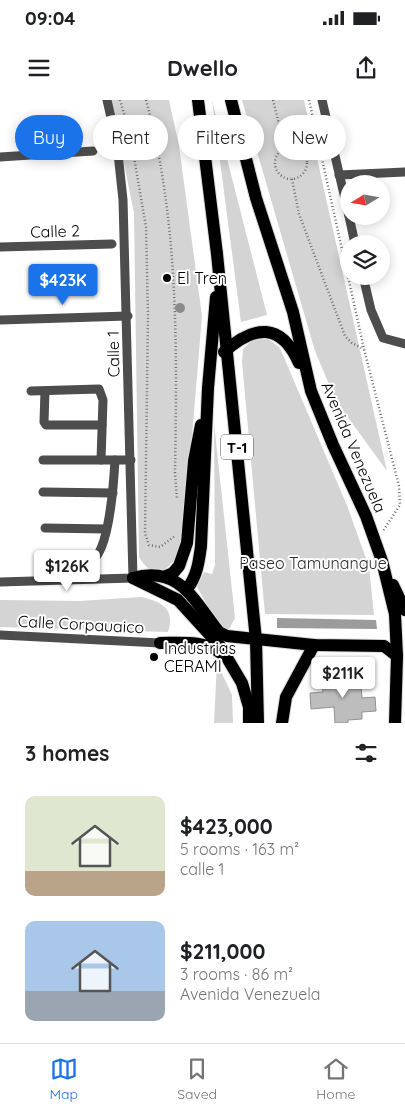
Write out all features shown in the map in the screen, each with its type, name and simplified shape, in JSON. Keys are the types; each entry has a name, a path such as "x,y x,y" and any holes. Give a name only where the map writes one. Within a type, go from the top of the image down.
{"main road":[{"name":"T-1","path":"198,100 217,254 256,640 258,723"},
{"name":"Avenida Venezuela","path":"231,100 256,198 293,312 311,391 333,445 366,516 382,561 395,614 397,656 395,723"},
{"path":"187,589 192,584 198,566 201,546 208,388 216,301 217,254"},
{"path":"210,365 244,335 260,332 274,333 293,349 311,391"},
{"path":"133,578 144,575 166,576 173,573 179,566 187,543 194,461 208,388"},
{"path":"382,561 405,610"},
{"path":"166,576 187,589 219,632 227,636 314,645 384,646 397,656"},
{"path":"133,578 178,600 220,646 242,683 248,707 249,723"},
{"path":"160,643 201,644 217,649 229,661"},
{"path":"282,723 286,697 314,645"}],"street":[{"name":"Calle 1","path":"107,100 117,144 123,200 128,316 133,578"},
{"path":"322,100 340,178"},
{"path":"0,157 93,151"},
{"path":"339,174 405,172"},
{"name":"Calle 2","path":"0,247 112,244"},
{"path":"365,285 371,310 383,338 405,344"},
{"name":"Calle 1","path":"0,320 128,316"},
{"path":"31,391 99,390 102,393 101,460"},
{"path":"45,391 44,422 46,425 102,425"},
{"path":"43,460 131,460"},
{"path":"47,560 90,562 97,558 106,529 113,493 114,460"},
{"path":"43,492 113,493"},
{"path":"45,528 106,529"},
{"path":"0,582 133,578"},
{"name":"Calle Corpauaico","path":"0,635 160,643"}],"path":[{"path":"120,100 130,134 146,227 148,315 145,533 149,545 160,547 177,534"},
{"path":"146,100 156,132 173,276 175,473 178,502"},
{"path":"273,100 277,115"},
{"path":"309,100 364,349 401,499 400,505 376,542"},
{"path":"276,160 277,171 283,178 292,179 301,176 306,168 306,160"},
{"path":"292,179 299,214 345,336 352,343 364,349"}],"green space":[{"path":"111,100 169,100 178,141 178,160 181,160 202,316 183,544 174,561 163,571 155,571 149,568 139,557 134,213 123,160 168,160 168,115 114,115"},
{"path":"242,100 304,100 307,115 274,115 274,160 317,160 340,261 340,285 345,285 387,471 336,401 315,351 259,160 264,160 264,115 246,115"},
{"path":"220,160 227,160 267,315 241,322"},
{"name":"Paseo Tamunangue","path":"266,337 280,348 348,508 369,567 374,615 265,614 242,362 243,349 254,338"},
{"path":"214,423 235,618 229,629 222,628 218,624 197,587 204,572 212,574 215,565"},
{"path":"141,597 155,601 165,607 170,617 168,632 0,627 0,600 80,601"},
{"path":"217,663 232,695 233,723 214,723"}],"shaded area":[{"path":"277,618 376,620 377,629 277,628"}],"building":[{"path":"351,670 352,685 361,685 362,698 375,697 376,711 362,712 362,719 348,720 348,723 335,723 334,707 311,709 310,693 323,692 322,684 335,683 334,671"}],"place":[{"name":"El Tren","path":"167,278"},
{"name":"Industrias CERAMI","path":"154,657"}]}
